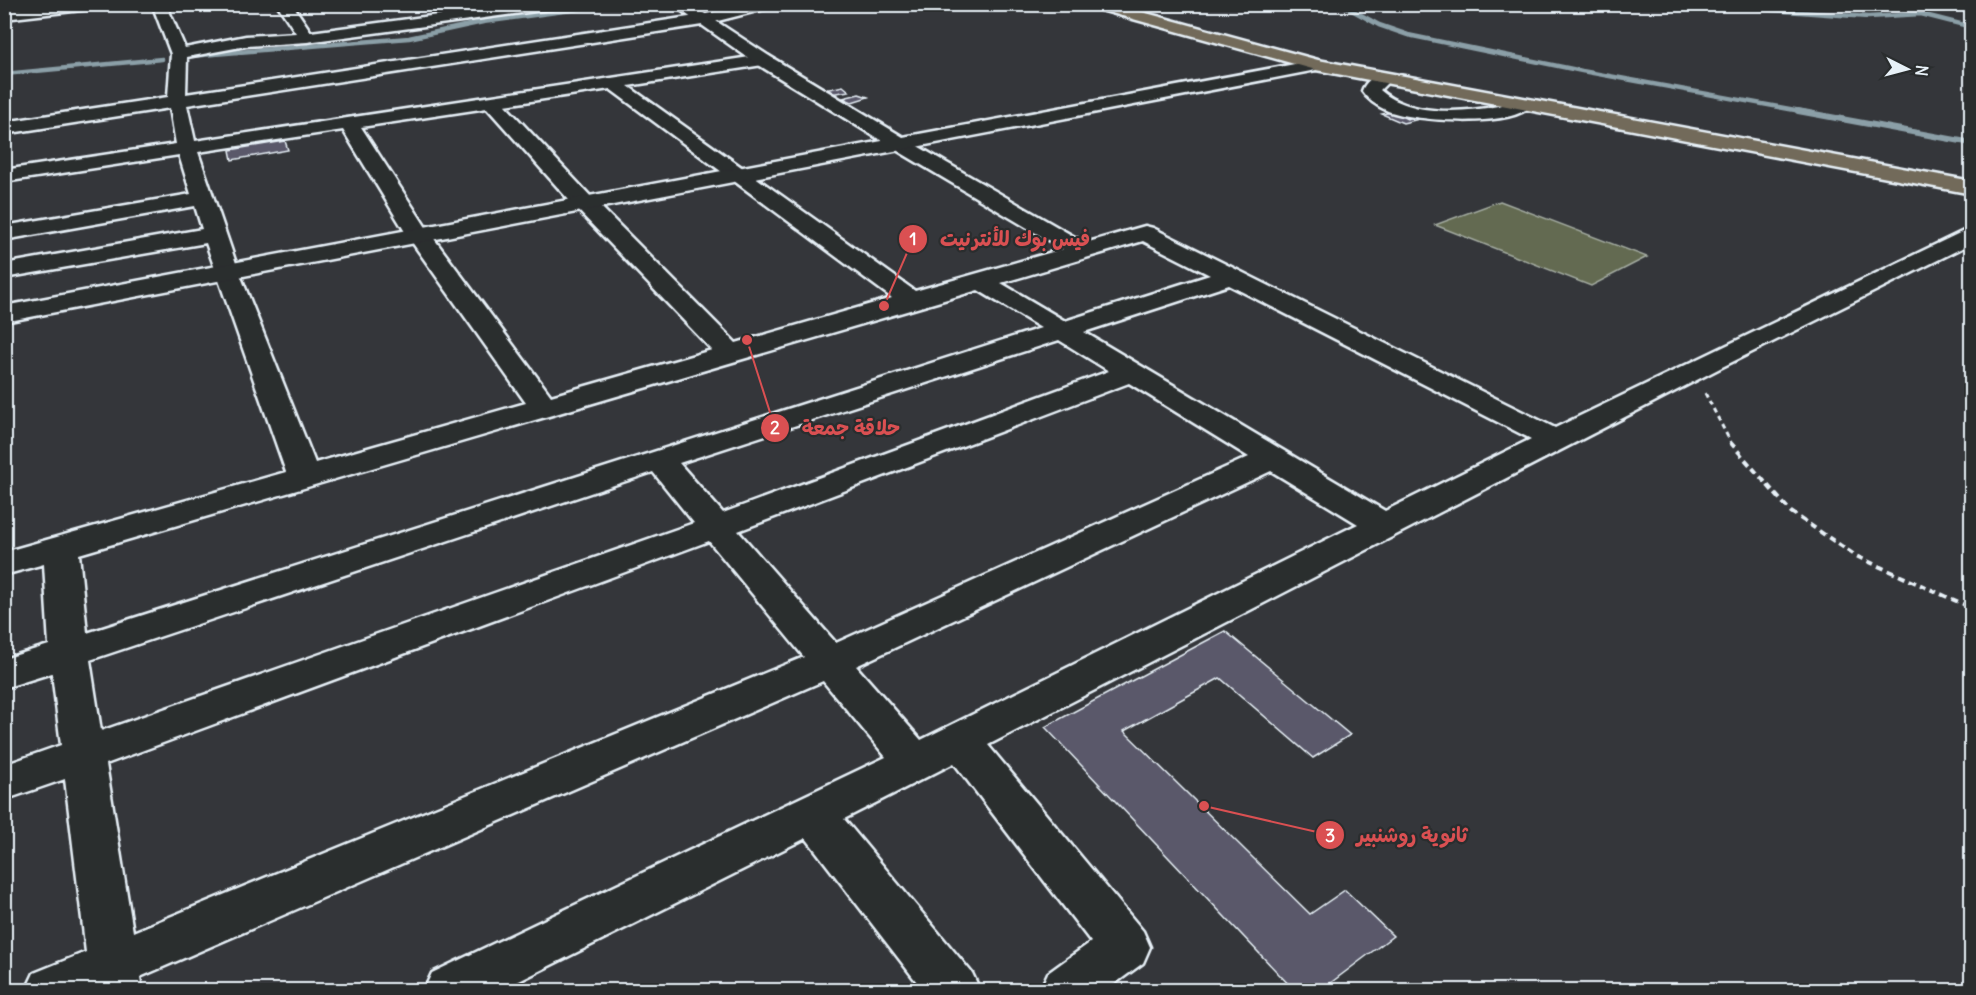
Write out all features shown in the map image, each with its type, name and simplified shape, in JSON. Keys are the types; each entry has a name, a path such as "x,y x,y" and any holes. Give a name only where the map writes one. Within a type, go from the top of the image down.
{"main road":[{"path":"1095,4 1316,65 1523,104 1559,104 1971,176"},
{"path":"1148,4 1320,50 1559,104 1971,188"}],"street":[{"path":"4,15 41,8 99,4"},
{"path":"159,4 179,54 177,99 187,149 227,272 304,477"},
{"path":"284,4 307,37"},
{"path":"179,54 246,41 307,37 558,4"},
{"path":"679,4 763,60 900,144 1084,252"},
{"path":"4,128 177,99 702,20 768,4"},
{"path":"413,11 424,23"},
{"path":"4,177 763,60"},
{"path":"4,314 1316,65"},
{"path":"1383,78 1372,87 1371,91 1374,95 1387,104 1410,111 1484,114 1523,104"},
{"path":"613,83 736,175 912,301"},
{"path":"492,102 585,204 731,353"},
{"path":"349,124 419,235 545,408"},
{"path":"4,233 203,198"},
{"path":"4,564 1145,233 1556,440"},
{"path":"4,271 215,234"},
{"path":"450,990 813,814 1693,370 1971,234"},
{"path":"4,674 659,459 1229,277"},
{"path":"981,281 1384,526"},
{"path":"4,783 716,527 1131,372"},
{"path":"52,990 114,977 829,662 1273,458"},
{"path":"659,459 915,763"},
{"path":"61,548 69,653 114,977"},
{"path":"960,740 1125,946 1066,990"},
{"path":"813,814 954,990"}],"path":[{"path":"1693,370 1731,443 1791,512 1856,556 1971,608"}],"green space":[{"path":"1500,201 1647,257 1591,286 1435,225"}],"building":[{"path":"843,86 849,91 830,94 824,90"},
{"path":"859,94 868,97 852,102 843,98"},
{"path":"1397,111 1403,113 1397,114 1407,119 1414,117 1419,119 1403,123 1382,114"},
{"path":"285,141 288,150 232,160 230,150"},
{"path":"1225,631 1350,735 1313,758 1220,678 1124,731 1310,914 1345,890 1393,936 1321,990 1294,990 1045,727"}],"waterway":[{"path":"190,56 409,38 483,22 616,4"},
{"path":"1341,4 1379,25 1408,35 1582,71 1806,112"},
{"path":"1730,4 1772,10 1868,17 1921,14 1972,27"},
{"path":"4,74 162,59"},
{"path":"1798,111 1972,143"}],"place":[{"name":"فيس بوك للأنترنيت","path":"884,306"},
{"name":"حلاقة جمعة","path":"747,340"},
{"name":"ثانوية روشنبير","path":"1204,806"}]}
